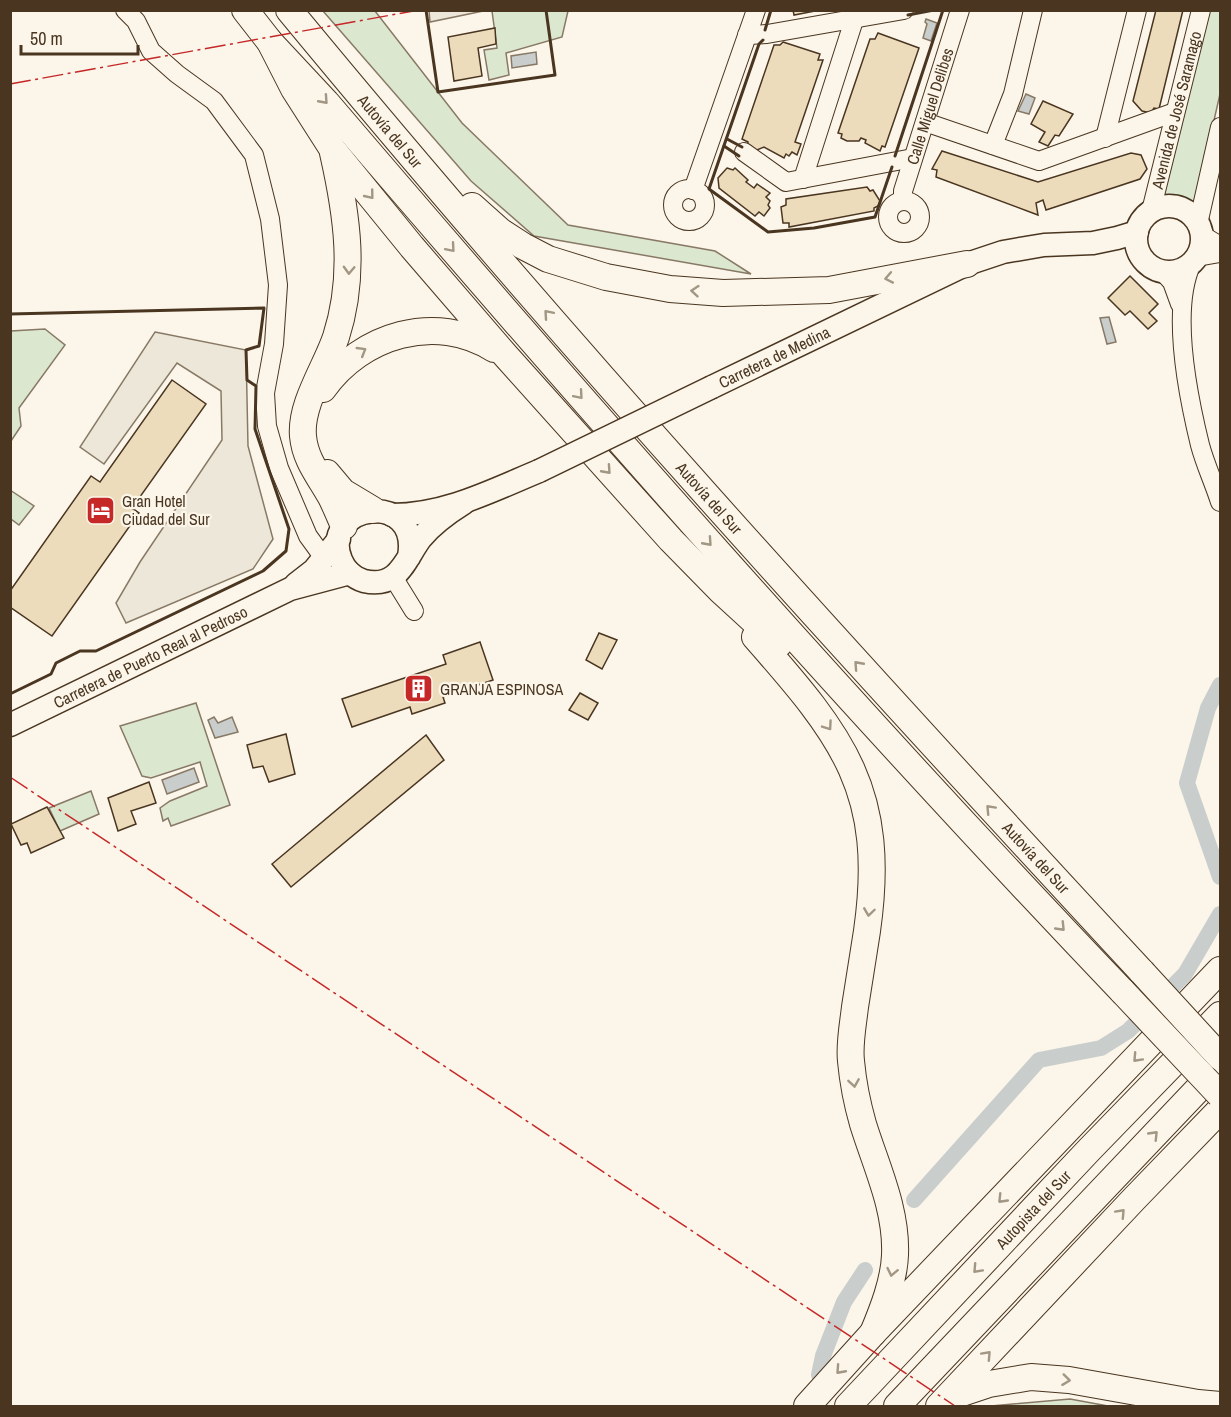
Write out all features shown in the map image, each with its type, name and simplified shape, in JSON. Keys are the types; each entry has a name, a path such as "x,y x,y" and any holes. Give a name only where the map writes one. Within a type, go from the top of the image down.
{"highway":[{"path":"245,10 270,42 294,89 333,150 412,247 506,356 670,540 721,591 765,629 872,741 940,798"},
{"name":"Autovía del Sur","path":"289,10 364,101 804,605 1221,1057"},
{"name":"Autovía del Sur","path":"270,42 326,102 673,503 940,798 1221,1095"},
{"path":"364,101 428,155 467,201 500,231 548,259 606,277 670,289 712,292 783,292 829,290 967,264"},
{"path":"333,150 345,215 349,250 348,280 344,308 305,416 303,434 312,467 330,494 341,533"},
{"path":"382,512 358,502 338,487 320,464 310,432 312,417 322,391 332,376 363,350 381,341 416,331 434,330 468,336 506,356"},
{"path":"721,591 740,620 813,704 838,741 857,778 868,815 872,854 872,898 850,1057 863,1122 888,1198 894,1229 895,1257 888,1290 873,1333"},
{"path":"807,1407 873,1333 1221,970"},
{"name":"Autopista del Sur","path":"848,1407 1089,1150 1221,1015"},
{"path":"897,1407 1221,1066"},
{"path":"943,1402 1221,1110"},
{"path":"943,1402 989,1384 1031,1377 1069,1380 1221,1405"}],"main road":[{"path":"1172,206 1192,215 1202,245 1183,269 1163,272 1147,265 1137,241 1140,224 1151,211 1172,206"},
{"name":"Carretera de Medina","path":"464,503 539,471 967,264 1003,252 1044,244 1093,243 1117,238 1137,241"},
{"path":"341,533 340,558 350,573 360,580 382,581 399,572 421,538 439,520 464,503"},
{"path":"290,589 324,558 352,518 362,512 412,515 464,503"},
{"path":"382,512 400,521 409,536 409,557"},
{"path":"290,589 350,573"},
{"name":"Carretera de Puerto Real al Pedroso","path":"10,725 290,589"}],"street":[{"path":"125,10 136,21 151,51 177,74 214,101 254,155 270,219 278,285 274,344 265,393 267,426 279,468 308,536 324,558"},
{"path":"693,190 756,10"},
{"path":"747,35 767,34 904,10"},
{"name":"Calle Miguel Delibes","path":"903,201 903,191 960,10"},
{"path":"993,146 1013,94 1034,10"},
{"path":"1105,138 1137,10"},
{"name":"Avenida de José Saramago","path":"1151,211 1201,10"},
{"path":"803,179 854,20"},
{"path":"925,122 1039,161 1175,112"},
{"path":"1219,136 1202,245 1186,276 1181,306 1191,403 1201,447 1221,502"},
{"path":"744,152 786,182 913,158"},
{"path":"1202,245 1221,253"},
{"path":"1163,272 1172,282 1181,306"},
{"path":"393,577 414,611"}],"green space":[{"path":"323,11 375,11 462,123 568,225 715,251 751,274 534,236 471,181"},
{"path":"492,11 568,11 562,37 506,53 509,75 489,80 484,50 497,48"},
{"path":"1209,11 1220,11 1220,94 1195,204 1189,200 1162,200"},
{"path":"45,329 65,345 19,408 21,426 11,441 11,331"},
{"path":"10,490 34,506 19,525 11,519"},
{"path":"196,703 230,805 171,826 168,818 163,821 160,808 170,801 207,786 200,762 151,778 142,776 120,726"},
{"path":"91,791 99,814 60,831 49,808"},
{"path":"1070,1399 1108,1406 991,1406"}],"shaded area":[{"path":"429,10 488,10 430,22"},
{"path":"926,19 937,23 931,41 923,38"},
{"path":"536,52 537,64 512,68 511,56"},
{"path":"1026,94 1035,98 1029,114 1018,111"},
{"path":"1109,317 1116,342 1107,344 1100,318"},
{"path":"155,332 246,350 248,446 273,539 253,569 126,623 116,603 140,562 222,440 221,391 177,363 104,464 80,447"},
{"path":"214,717 218,723 232,717 238,732 215,738 208,720"},
{"path":"194,768 199,782 167,794 162,780"}],"building":[{"path":"793,10 820,10 794,15"},
{"path":"1156,10 1183,10 1159,109 1154,108 1151,113 1142,111 1133,101"},
{"path":"495,28 496,44 478,48 482,76 454,81 448,37"},
{"path":"878,33 919,48 885,147 882,146 880,151 865,143 866,140 861,138 859,141 847,141 841,138 842,134 838,133 870,39 875,39"},
{"path":"783,42 820,54 818,60 823,60 795,142 801,144 797,155 792,152 789,156 786,154 784,158 764,147 757,150 747,147 748,142 742,139 774,45 780,45"},
{"path":"1043,101 1073,114 1059,136 1055,135 1048,146 1039,142 1045,132 1031,124"},
{"path":"942,151 1038,182 1131,153 1141,155 1147,169 1140,179 1046,210 1043,200 1036,203 1038,215 936,177 937,170 932,169"},
{"path":"727,168 733,170 735,168 754,188 757,184 770,193 766,197 770,201 768,205 770,208 764,216 759,212 755,216 719,188 718,178"},
{"path":"867,187 870,191 873,190 880,201 874,211 789,227 789,223 783,223 781,207 786,205 786,199"},
{"path":"1130,276 1158,304 1149,313 1157,321 1148,329 1130,311 1125,315 1108,298"},
{"name":"Gran Hotel Ciudad del Sur","path":"172,380 206,404 132,508 139,513 52,636 10,607 10,591 91,476 100,482"},
{"path":"599,633 617,640 602,669 586,660"},
{"name":"GRANJA ESPINOSA","path":"480,642 493,680 443,697 445,703 412,714 410,707 352,727 342,699 446,664 443,655"},
{"path":"580,693 598,703 588,720 569,710"},
{"path":"286,734 295,774 269,782 263,766 253,768 247,745"},
{"path":"426,735 444,760 291,887 272,864"},
{"path":"149,782 156,803 131,811 136,824 118,831 108,798"},
{"path":"47,807 64,838 31,853 27,843 21,845 11,824"}],"waterway":[{"path":"1220,685 1208,708 1187,783 1220,877"},
{"path":"914,1200 1039,1060 1101,1048 1128,1031 1185,974 1220,914"},
{"path":"819,1375 823,1356 844,1302 865,1270"}],"wall":[{"path":"426,10 438,92 555,75 546,10"},
{"path":"765,30 771,10"},
{"path":"908,15 934,10"},
{"path":"895,156 943,10"},
{"path":"763,40 759,44 709,189 768,232 814,228 875,217 892,167"},
{"path":"727,139 742,147"},
{"path":"724,146 739,156"},
{"path":"10,314 264,308 259,346 246,350 247,380 256,386 255,429 289,529 286,551 263,571 96,651 80,651 56,663 51,674 10,694"}],"power":[{"path":"10,84 419,10"},
{"path":"10,777 955,1406"}],"place":[{"name":"Gran Hotel Ciudad del Sur","path":"101,510"},
{"name":"GRANJA ESPINOSA","path":"419,689"}]}
